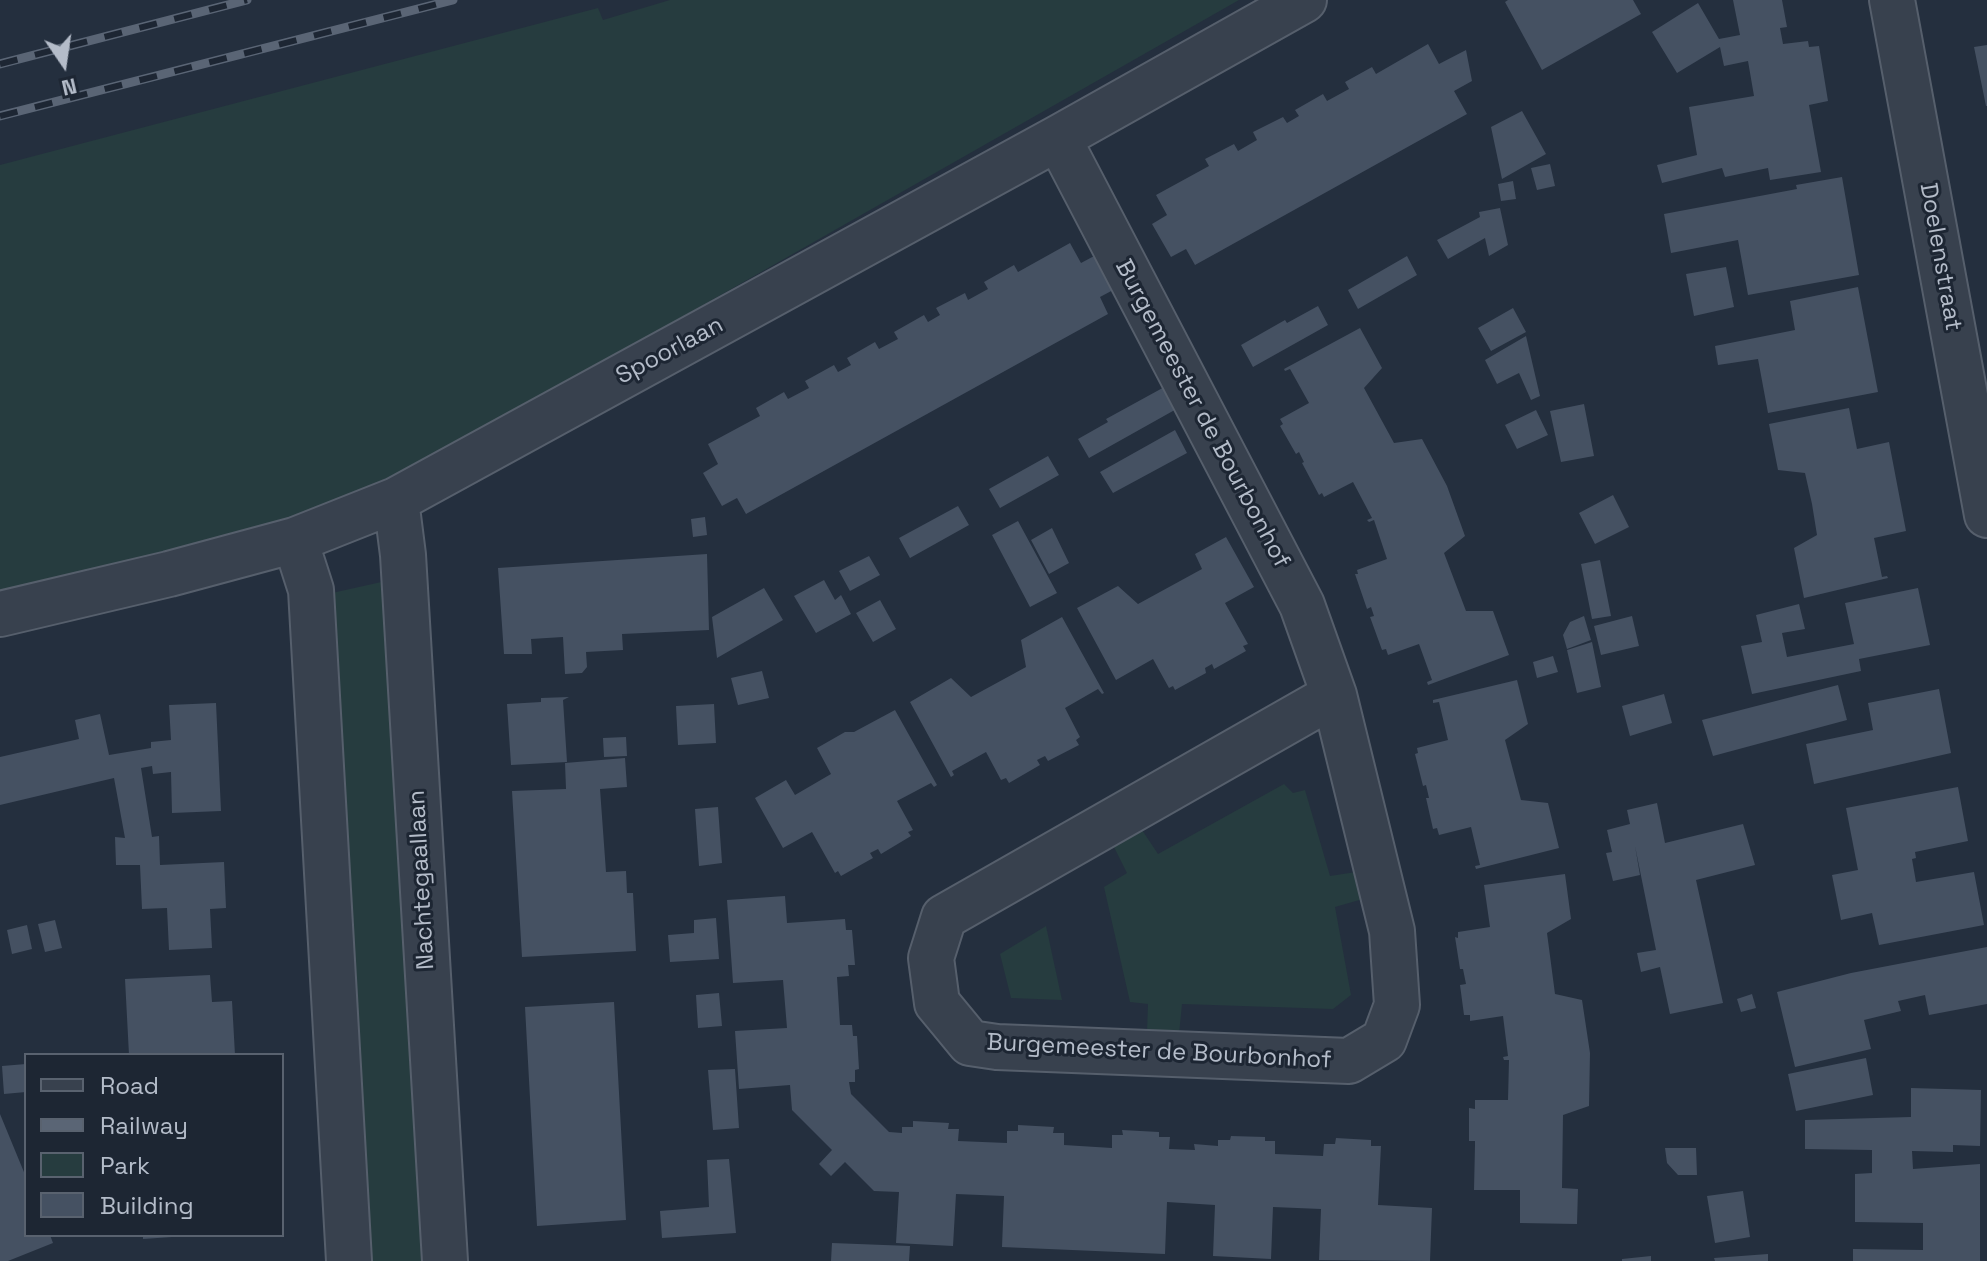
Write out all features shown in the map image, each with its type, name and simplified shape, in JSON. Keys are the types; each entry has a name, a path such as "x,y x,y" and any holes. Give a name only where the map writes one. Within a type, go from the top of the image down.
{"street":[{"name":"Spoorlaan","path":"0,614 295,540 396,500 1304,0"},
{"name":"Doelenstraat","path":"1892,0 1987,515"},
{"name":"Burgemeester de Bourbonhof","path":"1058,138 1302,605 1334,695 1392,931 1397,1005 1384,1040 1349,1061 997,1047 970,1043 937,1003 931,958 944,917 1334,695"},
{"name":"Nachtegaallaan","path":"396,500 403,555 445,1261"},
{"path":"295,540 311,590 349,1261"}],"green space":[{"path":"670,0 1239,0 371,494 0,609 0,165 598,8 603,20"},
{"path":"386,581 425,1261 372,1261 332,593"},
{"path":"1284,784 1293,793 1305,790 1330,876 1356,872 1363,899 1335,907 1351,995 1333,1009 1182,1004 1179,1034 1147,1032 1148,1004 1130,1002 1104,887 1127,873 1113,845 1142,830 1158,854"},
{"path":"1046,926 1062,1000 1011,998 1000,954"}],"building":[{"path":"1633,0 1641,14 1542,70 1505,2"},
{"path":"1733,0 1782,0 1787,27 1780,28 1783,44 1808,41 1809,47 1819,46 1828,101 1809,105 1821,172 1770,180 1768,168 1725,177 1722,168 1662,183 1657,165 1697,155 1689,107 1754,96 1748,61 1724,66 1720,47 1677,73 1652,32 1698,3 1719,39 1740,35"},
{"path":"1428,44 1439,64 1466,50 1472,81 1454,91 1467,114 1195,265 1186,249 1171,257 1152,224 1167,215 1156,195 1209,166 1205,159 1234,144 1238,151 1257,140 1253,132 1283,117 1287,123 1299,116 1295,110 1323,94 1327,101 1349,89 1345,82 1372,67 1376,74"},
{"path":"1987,45 1987,106 1986,106 1974,47"},
{"path":"1522,111 1546,154 1502,179 1491,127"},
{"path":"1550,164 1555,186 1537,190 1531,168"},
{"path":"1842,177 1859,275 1748,295 1738,240 1671,253 1664,214 1797,189 1796,185"},
{"path":"1513,181 1516,199 1501,201 1498,184"},
{"path":"1500,208 1508,245 1489,256 1485,238 1448,259 1437,240 1480,217 1479,212"},
{"path":"1070,243 1081,263 1096,255 1115,289 1100,297 1108,314 746,514 737,498 722,506 703,473 718,464 708,444 760,416 756,408 784,392 788,399 809,388 805,381 834,365 838,372 851,365 847,358 875,342 879,349 898,339 894,332 924,315 928,322 940,315 936,308 965,293 968,300 988,289 984,282 1014,265 1018,272"},
{"path":"1407,256 1417,275 1358,309 1348,290"},
{"path":"1726,267 1734,307 1694,316 1686,274"},
{"path":"1858,287 1878,392 1768,413 1758,359 1718,365 1715,346 1795,330 1790,301"},
{"path":"1318,306 1328,325 1253,367 1241,345 1285,320 1287,323"},
{"path":"1513,308 1526,332 1491,351 1478,328"},
{"path":"1360,328 1382,368 1364,388 1394,443 1422,439 1447,486 1465,536 1444,553 1466,611 1493,611 1509,655 1428,685 1427,682 1432,680 1419,644 1388,655 1386,649 1382,650 1370,617 1374,616 1371,607 1367,609 1355,574 1358,574 1357,570 1387,559 1374,520 1367,520 1372,518 1353,482 1324,497 1322,493 1319,495 1299,452 1296,454 1280,426 1283,424 1280,419 1309,403 1290,369 1284,369"},
{"path":"1526,336 1540,396 1531,400 1519,373 1497,384 1485,360"},
{"path":"1168,385 1180,407 1089,458 1078,439 1108,422 1106,419"},
{"path":"1584,404 1594,456 1561,462 1550,411"},
{"path":"1849,408 1857,449 1889,442 1906,531 1874,538 1882,577 1888,578 1804,598 1794,548 1817,535 1812,504 1805,473 1778,470 1769,424"},
{"path":"1536,410 1548,435 1517,449 1505,425"},
{"path":"1175,430 1187,453 1113,493 1100,472"},
{"path":"1048,456 1059,475 1000,508 989,489"},
{"path":"1613,495 1629,527 1595,544 1579,513"},
{"path":"958,506 969,525 910,558 899,538"},
{"path":"705,517 707,535 693,537 691,519"},
{"path":"1018,521 1057,593 1030,607 992,535"},
{"path":"1052,528 1069,563 1049,574 1031,540"},
{"path":"1226,537 1254,587 1225,603 1248,644 1243,646 1246,651 1214,669 1212,664 1205,668 1206,673 1175,690 1173,686 1169,688 1153,659 1116,680 1077,608 1118,586 1138,604 1202,569 1195,554"},
{"path":"707,554 709,630 622,634 623,650 586,652 587,667 582,673 565,674 563,637 531,639 532,654 504,654 498,568"},
{"path":"869,556 880,575 850,591 839,571"},
{"path":"1600,560 1611,616 1592,619 1581,564"},
{"path":"824,580 835,600 841,595 851,614 816,633 794,596"},
{"path":"764,588 783,620 717,658 712,617"},
{"path":"1918,588 1930,645 1859,659 1861,671 1752,694 1741,646 1762,642 1756,615 1799,604 1805,629 1782,633 1787,657 1854,644 1845,603"},
{"path":"880,600 896,629 873,642 856,613"},
{"path":"1584,616 1591,640 1567,649 1563,635 1570,622"},
{"path":"1632,616 1639,646 1601,655 1594,626"},
{"path":"1062,617 1104,693 1098,689 1065,708 1080,737 1076,740 1079,745 1048,761 1045,756 1037,760 1040,765 1009,783 1006,778 1001,780 986,752 952,771 954,775 951,777 910,702 951,678 971,697 1026,667 1021,640"},
{"path":"1592,642 1601,687 1577,693 1567,650"},
{"path":"1553,656 1558,672 1537,678 1533,662"},
{"path":"762,671 769,698 738,705 731,678"},
{"path":"1517,680 1528,724 1505,740 1521,800 1548,803 1559,848 1476,869 1475,866 1480,865 1471,827 1439,835 1437,828 1433,829 1426,785 1423,786 1415,754 1418,753 1417,748 1448,740 1439,702 1433,703 1433,700"},
{"path":"1838,685 1847,720 1713,756 1702,720"},
{"path":"1939,689 1951,753 1814,784 1806,744 1873,730 1868,703"},
{"path":"1664,694 1672,723 1630,736 1622,706"},
{"path":"569,697 563,700 567,762 511,765 507,704"},
{"path":"216,703 221,811 172,813 171,772 153,774 152,766 141,768 152,837 159,836 160,865 224,862 226,908 210,909 212,948 169,950 167,908 142,909 140,865 116,865 115,837 125,838 114,778 0,805 0,757 79,739 75,720 100,714 109,755 151,748 151,742 171,740 169,705"},
{"path":"714,704 716,743 678,745 676,706"},
{"path":"895,710 937,785 934,787 931,783 897,801 913,830 908,832 911,836 881,854 878,849 870,853 873,858 841,876 838,871 835,873 812,832 783,848 755,798 786,780 795,795 831,774 817,748"},
{"path":"626,737 627,756 604,757 603,738"},
{"path":"625,758 627,787 600,789 606,872 626,871 627,893 633,893 636,951 522,957 512,791 566,789 565,763"},
{"path":"1958,787 1968,841 1915,852 1916,858 1912,859 1916,882 1974,872 1984,925 1879,945 1872,913 1841,920 1832,875 1858,870 1846,808"},
{"path":"1657,803 1665,843 1743,824 1755,865 1696,880 1723,1003 1670,1014 1660,967 1641,972 1637,953 1656,950 1635,846 1640,875 1613,881 1606,853 1612,852 1607,830 1630,824 1627,810"},
{"path":"718,807 722,863 699,866 695,809"},
{"path":"1565,874 1571,919 1547,933 1555,994 1582,1000 1590,1053 1589,1106 1563,1115 1562,1188 1578,1189 1577,1224 1520,1223 1520,1190 1474,1190 1475,1141 1469,1141 1469,1108 1475,1109 1475,1100 1508,1100 1509,1060 1503,1057 1508,1056 1503,1016 1470,1021 1470,1015 1464,1015 1460,985 1466,984 1463,969 1460,969 1455,937 1458,938 1458,932 1490,927 1484,885"},
{"path":"785,896 787,923 845,919 846,930 852,930 855,965 848,965 849,976 837,977 840,1025 852,1025 853,1036 857,1036 859,1069 855,1070 855,1082 849,1082 851,1094 889,1132 902,1133 902,1127 913,1127 913,1121 949,1123 948,1129 959,1129 958,1141 1007,1143 1007,1131 1018,1131 1018,1125 1054,1127 1053,1133 1064,1133 1064,1145 1112,1148 1112,1135 1123,1135 1122,1130 1159,1132 1159,1137 1170,1137 1169,1149 1195,1150 1194,1144 1218,1146 1218,1140 1230,1140 1231,1136 1265,1137 1265,1141 1275,1141 1275,1154 1323,1156 1324,1144 1335,1144 1336,1138 1371,1140 1371,1146 1381,1146 1378,1205 1432,1208 1430,1261 1319,1260 1321,1209 1273,1207 1271,1259 1213,1256 1215,1205 1167,1202 1165,1254 1002,1247 1004,1196 956,1194 953,1246 896,1243 899,1192 874,1191 845,1162 831,1176 819,1164 832,1150 792,1110 790,1085 739,1089 735,1031 787,1028 783,980 733,983 727,900"},
{"path":"716,918 719,959 670,962 668,935 694,933 694,920"},
{"path":"55,920 62,948 45,952 38,924"},
{"path":"27,925 32,949 12,954 7,930"},
{"path":"1987,947 1987,1004 1929,1015 1925,995 1898,1001 1901,1011 1864,1020 1871,1049 1795,1067 1777,992 1851,973"},
{"path":"210,975 212,1002 232,1001 235,1053 129,1053 125,979"},
{"path":"719,993 722,1026 698,1028 696,995"},
{"path":"1752,994 1756,1008 1741,1012 1737,999"},
{"path":"614,1002 626,1220 537,1226 525,1007"},
{"path":"1866,1058 1873,1095 1796,1111 1788,1074"},
{"path":"24,1064 24,1092 4,1094 2,1066"},
{"path":"735,1069 739,1128 713,1130 708,1070"},
{"path":"1911,1088 1981,1090 1980,1146 1953,1145 1953,1152 1912,1151 1913,1169 1980,1164 1980,1261 1853,1261 1853,1249 1923,1250 1923,1223 1855,1222 1855,1174 1872,1173 1872,1150 1805,1149 1805,1120 1911,1117"},
{"path":"0,1114 24,1172 24,1237 51,1237 53,1243 8,1261 0,1261"},
{"path":"1665,1148 1696,1148 1697,1175 1678,1175 1667,1163"},
{"path":"729,1159 736,1233 662,1238 660,1211 709,1207 707,1160"},
{"path":"1743,1191 1750,1237 1715,1243 1707,1196"},
{"path":"832,1243 910,1246 909,1261 831,1261"},
{"path":"1768,1254 1768,1261 1715,1261 1714,1258"},
{"path":"1651,1256 1651,1261 1622,1261 1622,1259"}],"railway":[{"path":"0,64 247,0"},
{"path":"0,116 453,0"}]}
